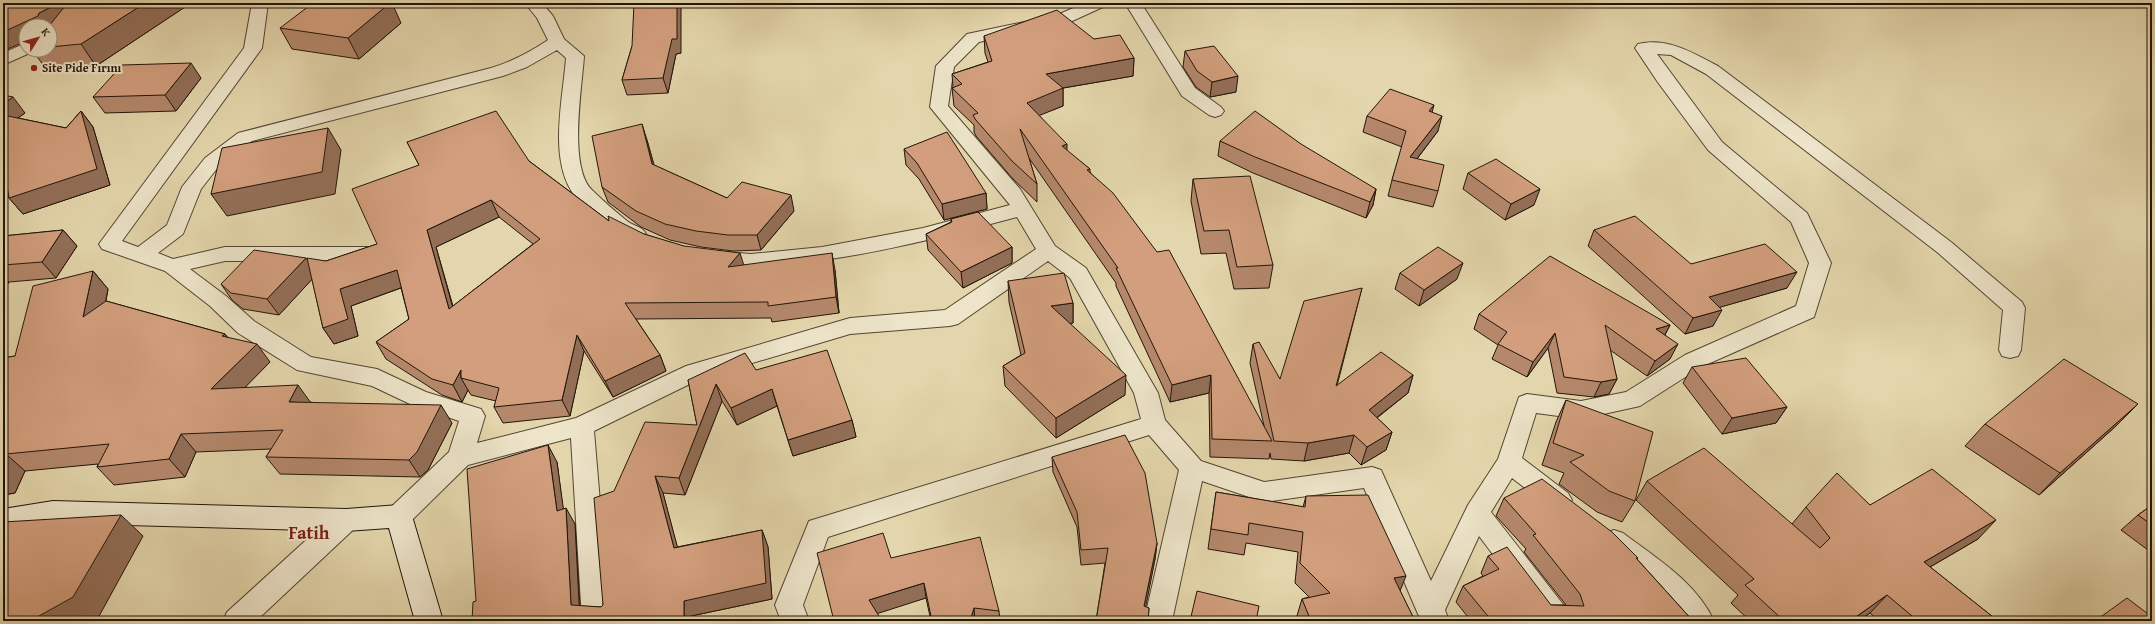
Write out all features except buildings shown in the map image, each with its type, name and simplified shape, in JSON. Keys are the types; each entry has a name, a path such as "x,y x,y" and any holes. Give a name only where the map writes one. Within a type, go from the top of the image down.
{"street":[{"path":"3,520 53,512 346,520 399,516 460,457 473,416 418,398 377,378 305,364 246,327 218,301 172,266 109,244 253,48 260,3"},
{"path":"533,3 545,16 557,42 575,56 568,148 571,167 582,192 621,227 651,242"},
{"path":"1099,3 1062,19 973,38 945,66 939,107 1013,194 1048,251 1078,273 1146,393 1154,424 1192,468 1264,492 1372,477 1433,616"},
{"path":"1133,3 1188,92 1214,111"},
{"path":"140,256 176,229 192,187 212,162 245,137 497,72 519,65 557,42"},
{"path":"1433,616 1477,513 1509,462 1527,403 1581,410 1632,400 1693,361 1806,311 1820,263 1800,218 1715,146 1663,77 1644,48 1675,50 1712,70 1944,247 2014,308 2010,350"},
{"path":"3,60 18,52"},
{"path":"691,254 751,261 822,254 923,235 1022,209"},
{"path":"460,457 582,426 694,372 850,326 950,318 1048,251"},
{"path":"172,266 225,254 369,254"},
{"path":"794,621 788,605 818,529 1154,424"},
{"path":"582,426 596,621"},
{"path":"1509,462 1672,585 1700,621"},
{"path":"1158,621 1192,468"},
{"path":"1477,513 1558,621"},
{"path":"399,516 429,621"},
{"path":"236,621 346,520"}],"place":[{"name":"Site Pide Fırını","path":"34,68"}],"district":[{"name":"Fatih","path":"309,533"}]}
